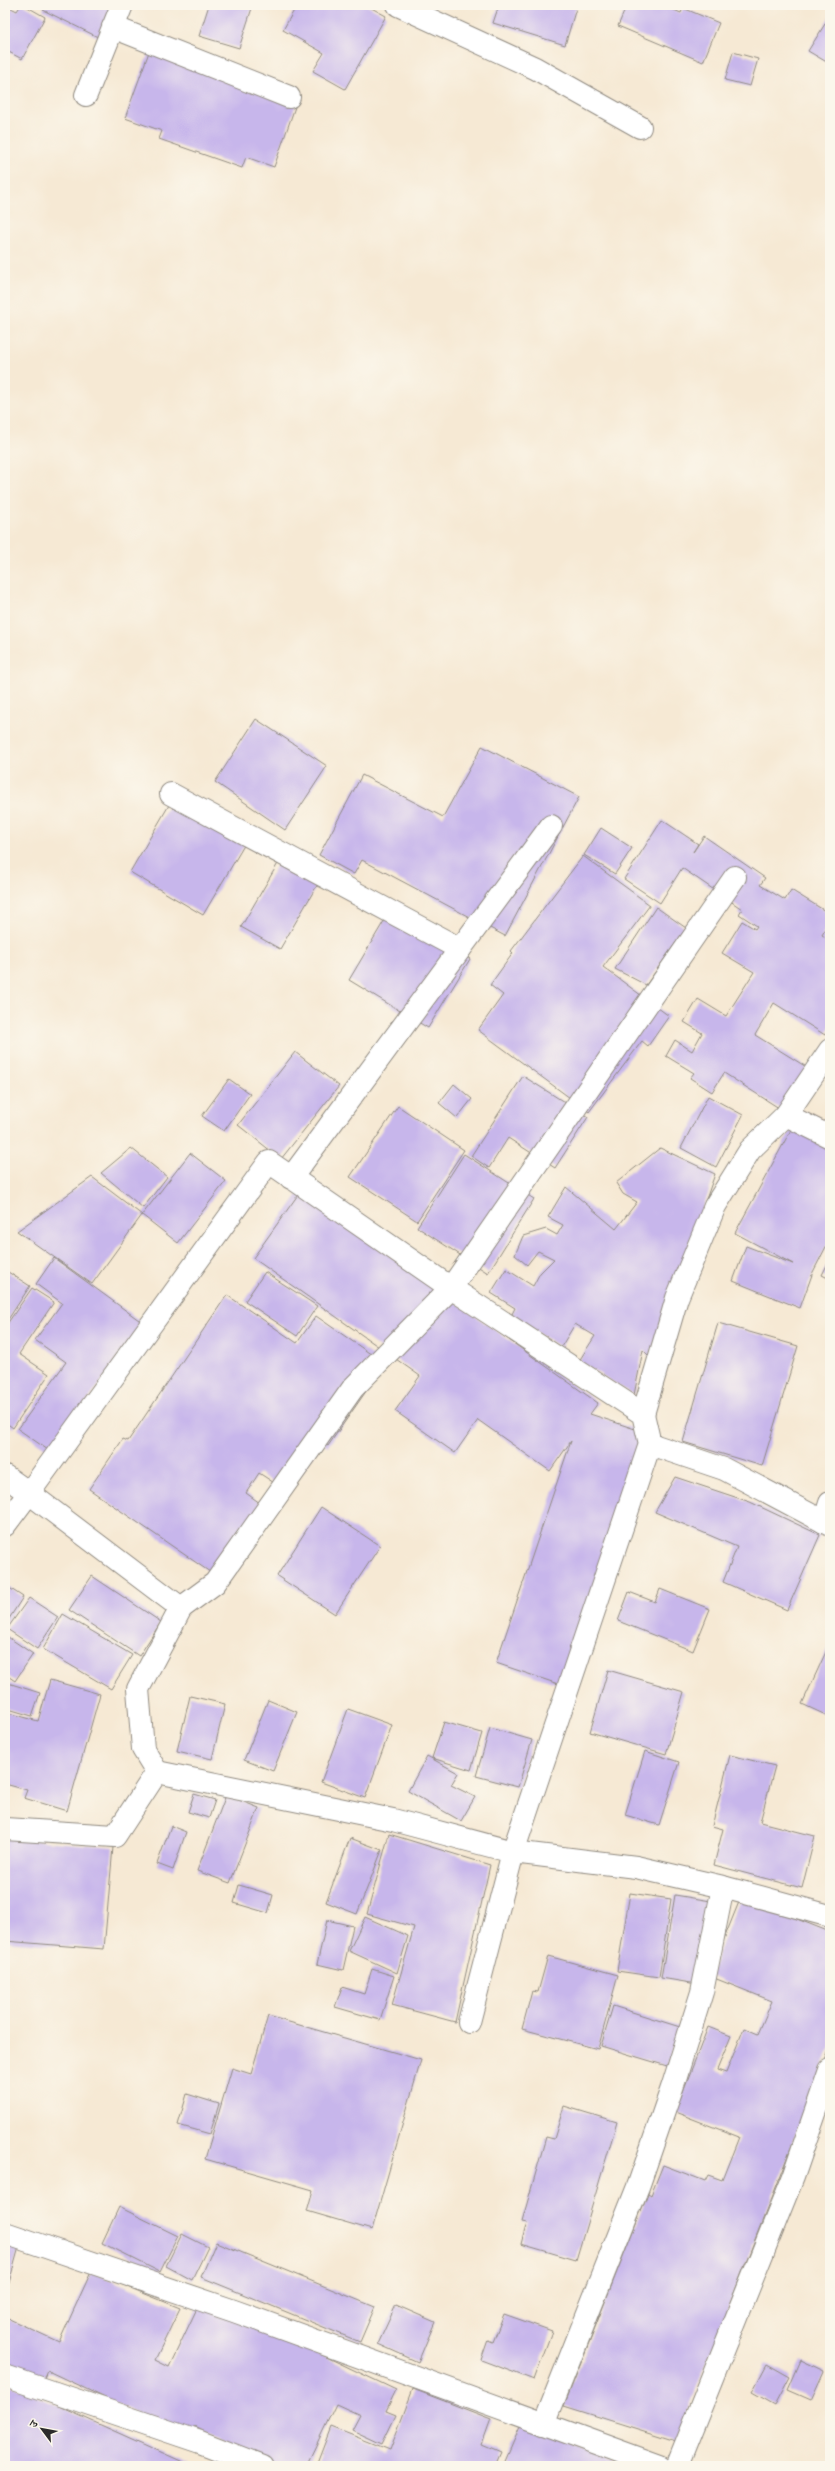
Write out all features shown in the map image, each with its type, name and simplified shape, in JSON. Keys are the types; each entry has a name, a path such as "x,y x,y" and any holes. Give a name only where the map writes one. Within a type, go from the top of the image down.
{"street":[{"path":"86,95 122,5"},
{"path":"398,5 535,68 640,127"},
{"path":"113,27 289,97"},
{"path":"171,794 460,949"},
{"path":"291,1178 551,826"},
{"path":"735,877 451,1288 353,1388 215,1583 181,1608 138,1689 143,1749 157,1772 393,1820 513,1852 636,1867 722,1887 830,1916"},
{"path":"469,2022 513,1852 650,1444 643,1414 677,1298 715,1206 750,1150 786,1115 830,1050"},
{"path":"786,1115 830,1137"},
{"path":"5,1525 269,1162 451,1288 643,1414"},
{"path":"650,1444 724,1469 828,1516"},
{"path":"5,1476 181,1608"},
{"path":"5,1829 115,1836 157,1772"},
{"path":"544,2424 639,2184 673,2086 702,1992 722,1887"},
{"path":"677,2466 793,2177 830,2070"},
{"path":"5,2234 234,2311 660,2466"},
{"path":"5,2376 200,2442 262,2466"}],"building":[{"path":"5,5 17,11 21,5 24,5 45,17 22,59 5,50"},
{"path":"45,5 129,5 112,44 43,10"},
{"path":"209,5 253,5 239,48 199,36"},
{"path":"297,5 366,5 386,16 345,89 313,71 324,53 283,30"},
{"path":"499,5 577,5 565,45 493,23"},
{"path":"627,5 662,5 681,13 683,8 719,23 703,62 618,26"},
{"path":"830,16 830,64 808,51"},
{"path":"149,52 296,104 274,167 246,157 242,168 159,139 162,131 125,118"},
{"path":"733,52 758,59 750,86 725,80"},
{"path":"256,719 327,766 285,830 215,782"},
{"path":"482,746 579,797 505,936 362,860 354,874 319,855 362,775 443,817"},
{"path":"172,800 246,842 203,915 130,872"},
{"path":"662,820 698,844 693,852 704,836 765,878 760,885 785,900 791,890 830,914 830,922 822,935 830,940 830,1027 825,1035 774,1003 755,1035 808,1068 782,1110 724,1073 712,1092 690,1078 694,1073 666,1056 675,1040 692,1051 702,1033 684,1022 698,999 726,1016 754,972 722,953 742,921 755,929 757,926 739,914 742,909 682,868 660,903 624,879"},
{"path":"601,828 632,848 615,874 584,855"},
{"path":"583,856 650,905 603,967 669,1016 648,1046 642,1041 589,1112 478,1030 503,995 490,985 513,953 511,951"},
{"path":"280,860 319,882 280,949 241,927"},
{"path":"656,907 686,928 646,985 615,969"},
{"path":"390,911 470,959 428,1028 349,980"},
{"path":"295,1052 339,1086 281,1159 238,1125"},
{"path":"523,1076 588,1117 555,1168 508,1138 489,1168 471,1156"},
{"path":"229,1079 250,1094 224,1131 202,1116"},
{"path":"454,1084 472,1099 457,1118 439,1103"},
{"path":"708,1096 743,1115 716,1167 681,1148"},
{"path":"398,1106 464,1150 417,1221 350,1177"},
{"path":"793,1126 830,1146 830,1239 813,1272 800,1308 733,1281 746,1246 793,1264 735,1233"},
{"path":"131,1148 167,1177 143,1208 101,1173"},
{"path":"660,1148 715,1174 650,1357 643,1350 634,1395 579,1361 595,1336 575,1324 561,1347 511,1316 515,1308 491,1293 506,1269 533,1286 540,1273 554,1259 538,1251 527,1265 515,1255 523,1236 546,1229 557,1235 563,1225 548,1217 566,1187 616,1229 637,1202 623,1194 616,1183"},
{"path":"190,1153 226,1181 178,1243 142,1215"},
{"path":"464,1154 534,1199 488,1273 417,1227"},
{"path":"92,1177 142,1215 92,1284 17,1231"},
{"path":"300,1192 598,1403 590,1414 644,1432 567,1687 496,1663 571,1441 550,1471 478,1420 455,1453 395,1411 420,1376 253,1258"},
{"path":"54,1258 143,1323 51,1452 18,1429 66,1362 35,1340 62,1303 36,1284"},
{"path":"830,1259 830,1279 822,1275"},
{"path":"8,1272 30,1286 7,1321 5,1320 5,1276"},
{"path":"265,1272 317,1306 297,1336 245,1301"},
{"path":"32,1288 54,1302 19,1354 49,1374 13,1428 5,1422 5,1322 7,1324"},
{"path":"227,1295 297,1343 316,1316 385,1364 328,1446 322,1442 288,1492 259,1473 246,1493 271,1511 223,1581 89,1489 123,1439 128,1441"},
{"path":"718,1323 798,1346 762,1466 683,1442"},
{"path":"675,1477 750,1502 820,1535 787,1610 723,1582 737,1547 655,1512"},
{"path":"321,1507 380,1546 335,1614 277,1576"},
{"path":"92,1576 161,1622 139,1656 69,1610"},
{"path":"5,1585 23,1597 5,1625"},
{"path":"660,1589 710,1609 693,1651 618,1621 629,1592 655,1602"},
{"path":"29,1598 58,1617 37,1649 7,1629"},
{"path":"63,1614 132,1655 111,1689 43,1649"},
{"path":"5,1635 33,1654 15,1681 5,1674"},
{"path":"830,1643 830,1717 802,1704"},
{"path":"608,1670 684,1692 666,1754 590,1732"},
{"path":"50,1680 100,1694 67,1811 24,1798 27,1790 5,1784 5,1712 38,1721"},
{"path":"5,1682 40,1693 32,1716 5,1708"},
{"path":"190,1696 225,1704 212,1759 177,1751"},
{"path":"268,1700 297,1712 273,1771 244,1760"},
{"path":"348,1709 392,1725 365,1798 321,1782"},
{"path":"444,1722 482,1733 471,1770 432,1758"},
{"path":"490,1728 532,1740 518,1787 476,1776"},
{"path":"645,1751 679,1762 659,1825 625,1815"},
{"path":"730,1755 775,1766 760,1822 815,1836 802,1888 714,1865 723,1829 712,1826"},
{"path":"427,1756 458,1773 451,1785 475,1797 461,1821 408,1791"},
{"path":"194,1794 215,1800 209,1818 188,1812"},
{"path":"226,1795 259,1808 230,1883 197,1871"},
{"path":"171,1826 186,1832 173,1870 157,1864"},
{"path":"389,1834 490,1865 455,2022 392,2005 414,1927 367,1914"},
{"path":"5,1838 113,1847 104,1949 5,1941"},
{"path":"350,1838 382,1850 357,1914 326,1902"},
{"path":"239,1885 273,1895 268,1913 234,1903"},
{"path":"630,1893 671,1899 659,1977 617,1971"},
{"path":"675,1895 717,1902 703,1985 661,1978"},
{"path":"741,1897 830,1932 830,2048 676,2441 564,2406 648,2193 651,2195 663,2165 705,2181 708,2175 722,2180 739,2137 675,2112 708,2027 731,2036 717,2070 726,2073 744,2028 758,2034 772,2001 709,1976"},
{"path":"365,1917 408,1936 397,1973 349,1951"},
{"path":"327,1920 353,1926 343,1970 317,1964"},
{"path":"548,1956 618,1975 598,2049 522,2029 532,1991 538,1992"},
{"path":"372,1969 394,1976 380,2020 335,2007 342,1987 364,1994"},
{"path":"613,2006 680,2027 667,2066 601,2046"},
{"path":"268,2016 421,2060 372,2230 307,2211 313,2190 205,2159 232,2068 251,2074"},
{"path":"187,2094 219,2104 210,2134 178,2125"},
{"path":"564,2106 617,2122 576,2260 521,2244 527,2222 522,2221 546,2137 554,2139"},
{"path":"119,2207 178,2236 160,2272 102,2243"},
{"path":"182,2234 208,2247 192,2280 166,2266"},
{"path":"216,2242 375,2307 360,2342 201,2277"},
{"path":"5,2243 19,2247 5,2297"},
{"path":"91,2272 180,2308 155,2360 169,2367 202,2298 396,2390 386,2411 396,2415 382,2444 352,2430 360,2415 336,2404 306,2466 275,2466 195,2427 190,2438 48,2371 42,2385 5,2367 5,2317 59,2342"},
{"path":"396,2305 435,2322 418,2362 378,2344"},
{"path":"504,2314 552,2331 534,2380 481,2360 488,2340 493,2342"},
{"path":"801,2360 824,2371 811,2400 788,2390"},
{"path":"767,2364 790,2377 775,2405 752,2392"},
{"path":"5,2382 192,2466 5,2466"},
{"path":"413,2389 491,2419 482,2444 501,2452 495,2466 316,2466 331,2427 390,2450"},
{"path":"523,2420 629,2466 503,2466"}]}
